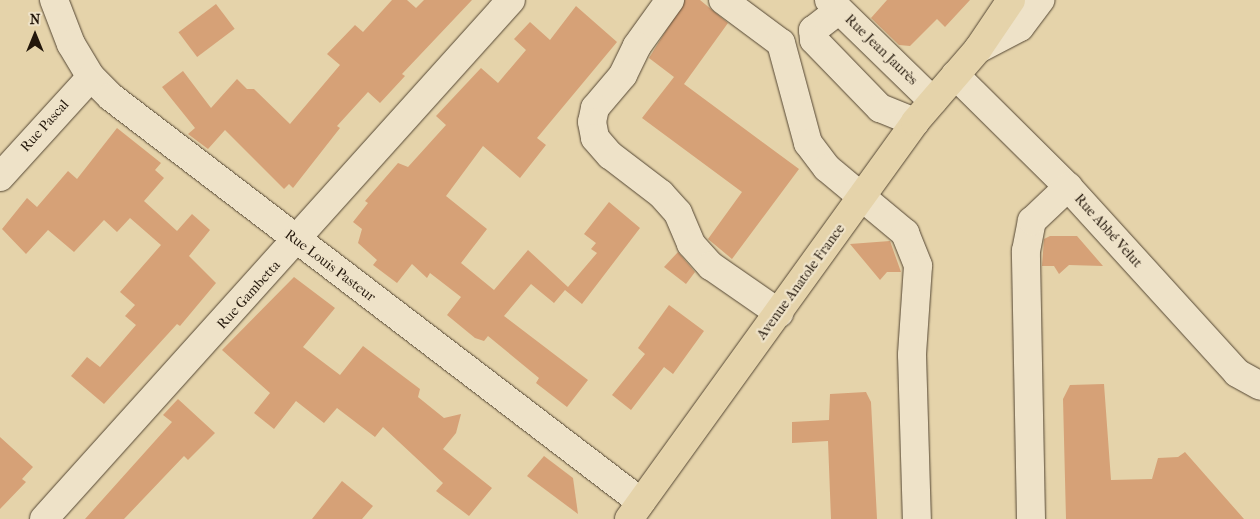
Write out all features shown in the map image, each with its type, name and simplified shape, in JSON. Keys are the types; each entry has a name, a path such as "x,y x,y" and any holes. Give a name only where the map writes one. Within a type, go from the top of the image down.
{"main road":[{"name":"Avenue Anatole France","path":"635,511 915,122 978,50 1011,0"}],"street":[{"name":"Rue Louis Pasteur","path":"54,0 71,44 91,77 134,116 266,220 298,240 635,511"},
{"name":"Rue Gambetta","path":"44,519 298,240 511,0"},
{"path":"670,0 637,46 623,75 595,108 592,122 596,138 610,155 662,194 678,213 692,244 711,266 779,312"},
{"path":"723,0 781,44 808,143 819,160 860,198 905,234 918,266 912,355 916,519"},
{"name":"Avenue Anatole France","path":"978,50 1020,27 1040,0"},
{"path":"834,5 813,30 814,40 880,108 915,122"},
{"name":"Rue Jean Jaurès","path":"834,5 933,101"},
{"name":"Rue Abbé Velut","path":"955,75 1068,187 1237,373 1260,386"},
{"name":"Rue Pascal","path":"0,177 91,77"},
{"path":"1031,519 1026,251 1032,221 1068,187"}],"building":[{"path":"392,0 407,0 416,8 424,0 472,0 402,74 405,76 380,103 368,92 337,126 340,128 293,188 289,184 284,189 225,130 208,149 188,134 195,128 162,87 183,71 211,108 237,79 247,89 254,89 290,124 340,65 327,54 355,25 363,32"},
{"path":"685,0 700,0 728,23 684,84 799,169 732,259 708,239 742,192 642,118 674,77 649,58"},
{"path":"887,0 970,0 945,27 937,19 910,46 899,45 871,18"},
{"path":"216,4 235,29 197,57 178,32"},
{"path":"576,6 617,42 537,138 546,145 520,178 483,146 446,196 487,229 461,263 494,290 528,250 568,287 597,253 591,249 596,243 584,234 609,202 640,228 582,304 565,290 554,303 531,284 504,316 588,380 567,407 536,383 539,378 488,336 484,341 475,338 447,315 461,297 430,273 427,278 412,264 397,283 373,265 377,260 358,243 362,229 353,222 368,203 365,201 398,163 408,167 446,125 436,116 481,68 498,83 526,50 514,39 530,22 550,40"},
{"path":"117,128 161,163 155,170 164,178 144,201 177,231 192,214 210,230 189,256 216,283 180,326 177,324 104,404 71,376 87,357 100,367 136,325 125,316 135,305 120,292 161,245 130,218 117,232 104,220 74,252 48,230 26,254 2,229 27,198 37,207 68,171 77,179"},
{"path":"1050,236 1077,236 1103,266 1069,265 1059,274 1054,266 1042,266 1044,239"},
{"path":"890,241 901,272 887,272 880,280 850,244"},
{"path":"678,252 695,272 686,284 664,267"},
{"path":"294,277 335,308 303,347 340,375 363,346 420,389 418,397 444,418 461,414 456,433 443,449 492,488 469,516 436,491 443,483 383,427 375,437 337,408 324,423 296,401 274,429 254,413 270,393 222,350"},
{"path":"669,305 704,331 673,374 664,367 631,410 612,395 645,354 638,348"},
{"path":"1104,384 1111,480 1152,479 1158,458 1178,457 1185,452 1244,519 1066,519 1063,399 1070,385"},
{"path":"866,392 871,402 877,519 831,519 828,441 792,443 792,422 829,420 830,394"},
{"path":"178,399 215,433 188,460 184,456 124,519 85,519 172,422 163,415"},
{"path":"0,437 33,467 22,479 26,482 0,509"},
{"path":"544,456 573,478 578,514 527,476"},
{"path":"342,481 373,506 362,519 312,519"}]}
